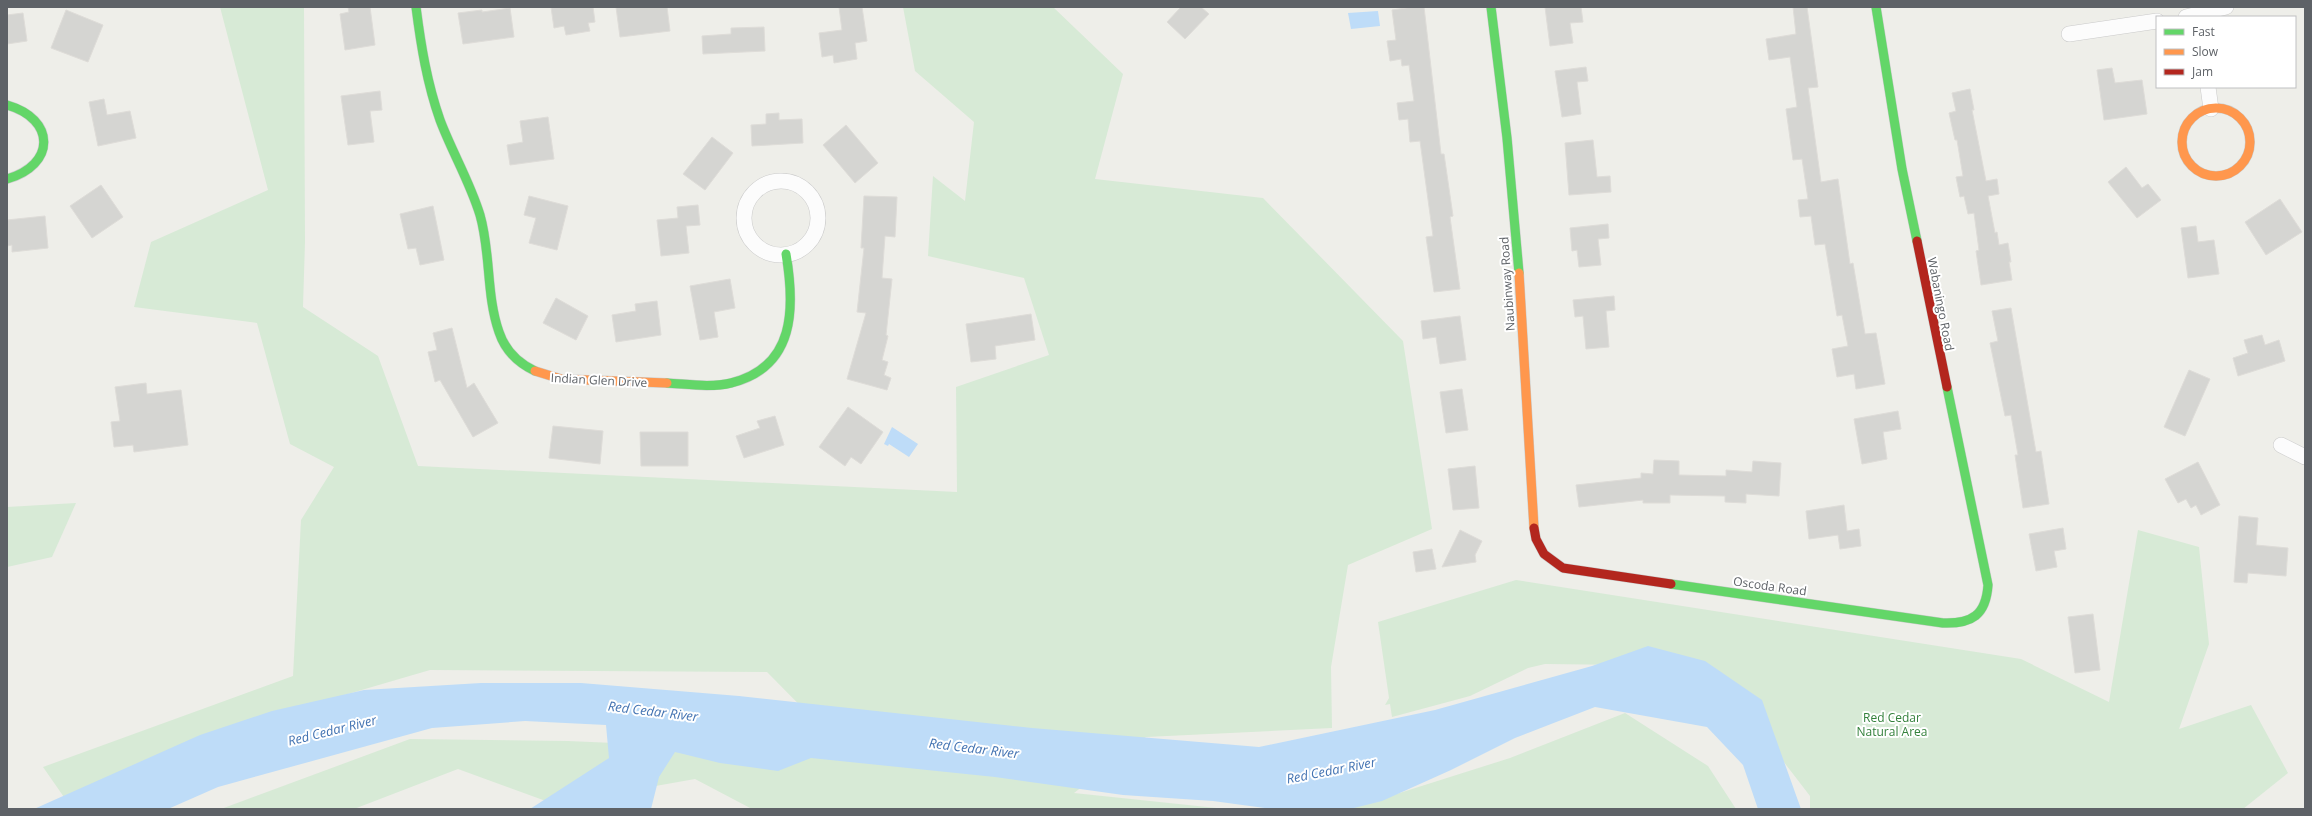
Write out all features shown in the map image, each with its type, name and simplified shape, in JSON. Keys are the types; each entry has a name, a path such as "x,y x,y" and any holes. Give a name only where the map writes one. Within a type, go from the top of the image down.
{"street":[{"name":"Indian Glen Drive","path":"416,7 421,51 433,100 473,194 484,232 499,333 511,354 528,369 548,378 683,384 723,384 751,377 773,358 785,338 789,327 792,290 786,254"},
{"name":"Naubinway Road","path":"1491,7 1504,93 1514,209 1534,533 1538,546 1546,558"},
{"name":"Wabaningo Road","path":"1876,7 1904,176 1988,585 1985,604"},
{"path":"2194,16 2226,7"},
{"path":"2069,34 2156,21"},
{"path":"2208,88 2211,109"},
{"path":"7,106 17,107 33,116 39,124 44,142 39,160 33,168 26,174 7,179"},
{"path":"2211,109 2229,111 2236,116 2245,126 2249,138 2249,147 2242,163 2228,174 2220,176 2211,176 2195,169 2189,163 2182,147 2183,134 2189,122 2195,115 2211,109"},
{"path":"776,182 794,184 803,189 810,195 817,213 816,227 810,240 804,247 786,254 767,252 759,247 752,241 744,223 745,209 751,196 758,189 776,182"},
{"path":"2281,445 2305,457"},
{"name":"Oscoda Road","path":"1546,558 1563,568 1943,623 1964,623 1971,620 1978,615 1985,604"}],"green space":[{"path":"220,7 304,7 305,242 303,307 378,356 418,466 957,492 956,387 1049,355 1024,278 928,256 933,176 965,201 974,122 915,71 903,7 1053,7 1123,74 1095,179 1263,198 1403,341 1432,529 1348,565 1331,667 1332,728 1146,737 1074,793 1226,809 752,809 695,779 554,804 458,769 354,809 221,809 410,739 568,741 847,753 767,672 430,670 225,730 66,800 43,767 293,676 301,520 334,467 290,444 257,323 134,307 151,242 268,190"},
{"path":"76,503 52,557 7,567 7,507"},
{"name":"Red Cedar Natural Area","path":"2138,530 2199,547 2209,644 2179,729 2251,705 2288,773 2243,809 1810,809 1810,796 1710,666 1545,664 1528,668 1470,696 1392,717 1390,704 1385,705 1389,698 1378,622 1516,580 2021,659 2109,702"},
{"path":"1625,713 1708,766 1736,809 1349,809 1510,758"}],"water":[{"path":"1378,11 1380,26 1351,29 1348,13"},
{"path":"892,427 918,444 909,457 889,444 888,446 884,444"},
{"name":"Red Cedar River","path":"1648,646 1705,661 1762,700 1801,809 1758,809 1743,765 1707,727 1595,707 1515,738 1451,770 1382,801 1350,809 1272,809 1213,801 1123,795 995,777 811,758 778,771 720,763 675,752 659,777 651,809 530,809 609,758 606,725 525,721 432,728 218,787 168,809 34,809 200,735 272,711 364,690 481,683 581,683 739,696 1032,728 1259,747 1435,710 1592,666"}],"building":[{"path":"348,7 370,7 375,45 345,50 340,14 349,12"},
{"path":"551,7 593,7 595,22 588,23 590,31 566,35 564,26 554,28"},
{"path":"616,7 667,7 670,31 620,37"},
{"path":"839,7 862,7 867,41 855,43 857,59 834,63 833,55 822,57 819,33 842,30"},
{"path":"1181,7 1201,7 1209,14 1185,39 1167,22"},
{"path":"1424,7 1441,154 1444,154 1453,216 1450,217 1460,289 1434,292 1426,237 1433,236 1420,141 1410,142 1408,119 1399,120 1397,103 1414,101 1409,65 1402,66 1401,59 1390,61 1387,41 1396,40 1392,10"},
{"path":"1545,7 1581,7 1583,22 1570,23 1573,43 1550,46"},
{"path":"1793,7 1807,7 1818,87 1808,88 1821,182 1838,179 1850,264 1853,263 1865,334 1876,333 1885,384 1856,389 1854,374 1837,377 1832,349 1848,346 1842,315 1837,316 1825,244 1815,245 1811,216 1800,217 1798,200 1808,199 1802,159 1793,160 1786,109 1797,107 1790,57 1769,60 1766,39 1796,34"},
{"path":"510,8 514,37 463,44 458,13 482,10 482,12"},
{"path":"66,10 103,25 88,62 51,48"},
{"path":"23,13 27,41 7,44 7,15"},
{"path":"764,27 765,51 703,54 702,36 731,34 731,28"},
{"path":"1586,67 1588,81 1577,82 1581,114 1562,117 1555,71"},
{"path":"2112,68 2115,83 2142,80 2147,114 2104,120 2097,70"},
{"path":"1970,89 1974,110 1972,110 1986,181 1997,179 1999,194 1988,196 1995,233 1997,232 1999,245 2008,243 2011,262 2009,262 2012,280 1981,285 1976,251 1979,250 1974,213 1968,214 1964,196 1960,197 1956,177 1963,176 1957,140 1955,140 1949,113 1956,111 1952,93"},
{"path":"380,91 382,110 370,111 374,142 348,145 341,96"},
{"path":"104,99 107,115 130,111 136,138 98,146 89,102"},
{"path":"779,113 779,120 802,119 803,143 752,146 751,125 766,124 766,114"},
{"path":"548,117 554,159 510,165 507,145 523,142 520,121"},
{"path":"846,125 878,163 855,183 823,145"},
{"path":"712,137 733,153 705,190 683,174"},
{"path":"1593,140 1597,177 1610,176 1611,192 1569,195 1565,143"},
{"path":"2126,167 2142,188 2148,184 2161,200 2137,218 2108,182"},
{"path":"101,185 123,217 92,238 70,206"},
{"path":"529,196 568,206 557,250 529,243 536,218 524,215"},
{"path":"864,196 897,197 895,237 885,236 882,278 892,279 886,335 888,336 882,360 888,362 884,375 891,378 887,390 847,379 866,313 857,312 864,248 861,248"},
{"path":"2280,199 2302,232 2266,255 2245,222"},
{"path":"698,205 700,225 686,226 689,253 661,256 657,220 678,218 677,207"},
{"path":"433,206 444,260 420,265 416,248 408,249 400,214"},
{"path":"45,216 48,248 12,252 12,245 7,246 7,220"},
{"path":"1608,224 1609,238 1598,239 1601,265 1579,267 1577,250 1572,251 1570,228"},
{"path":"2196,226 2198,242 2214,240 2219,274 2188,278 2181,228"},
{"path":"730,279 735,308 714,312 718,337 700,340 690,286"},
{"path":"1614,296 1615,310 1606,311 1609,347 1586,349 1583,316 1575,317 1573,300"},
{"path":"556,298 588,316 576,340 543,323"},
{"path":"657,301 661,335 616,342 612,315 636,311 635,304"},
{"path":"2011,308 2036,452 2041,451 2049,504 2023,508 2015,455 2018,455 2011,415 2005,416 1990,343 1998,341 1992,311"},
{"path":"1031,314 1035,340 995,346 996,359 971,362 966,324"},
{"path":"1460,316 1466,360 1440,364 1436,337 1423,339 1421,321"},
{"path":"452,328 467,388 474,383 498,423 473,437 440,380 435,382 428,352 437,350 433,333"},
{"path":"2262,335 2265,345 2279,340 2285,361 2238,376 2233,358 2248,353 2244,340"},
{"path":"2189,370 2210,379 2185,436 2164,427"},
{"path":"146,383 147,394 181,390 188,445 134,452 133,445 114,447 111,422 120,421 115,387"},
{"path":"1462,389 1468,430 1446,433 1440,392"},
{"path":"848,407 883,432 861,464 851,457 845,466 819,447"},
{"path":"1898,411 1901,429 1883,432 1887,459 1862,464 1854,419"},
{"path":"775,416 784,445 744,458 736,436 760,428 757,421"},
{"path":"553,426 603,431 600,464 549,458"},
{"path":"640,432 688,432 688,466 641,466"},
{"path":"1654,460 1679,461 1679,475 1726,476 1726,470 1752,472 1753,461 1781,463 1779,496 1746,494 1746,503 1725,502 1725,496 1670,495 1670,503 1643,503 1643,500 1579,507 1576,485 1641,478 1641,473 1653,474"},
{"path":"2198,462 2220,505 2201,515 2196,505 2191,508 2186,499 2178,503 2165,479"},
{"path":"1475,466 1479,508 1453,510 1448,469"},
{"path":"1844,505 1847,531 1859,529 1861,546 1840,549 1838,535 1809,539 1806,511"},
{"path":"2239,516 2258,518 2256,545 2288,548 2286,576 2248,573 2247,583 2234,582"},
{"path":"2063,528 2066,549 2054,551 2057,567 2036,571 2029,534"},
{"path":"1460,530 1482,541 1475,555 1476,562 1442,567"},
{"path":"1432,549 1436,569 1416,572 1413,552"},
{"path":"2093,614 2100,670 2075,673 2068,617"}],"traffic: fast":[{"path":"416,7 425,64 435,106 480,215 486,244 492,303 499,332 505,345 513,355 523,364 535,371"},
{"path":"1491,7 1507,138 1519,273"},
{"path":"1876,7 1902,169 1917,241"},
{"path":"7,105 23,112 35,120 41,131 44,142 41,153 35,164 23,172 7,179"},
{"path":"667,383 691,385 731,383 752,375 768,364 779,349 786,332 790,314 789,274 786,254"},
{"path":"1671,584 1943,623 1962,622 1976,616 1984,604 1988,585 1947,387"}],"traffic: slow":[{"path":"2216,108 2229,111 2240,118 2247,129 2250,142 2247,155 2240,166 2229,173 2216,176 2203,173 2192,166 2185,155 2182,142 2185,129 2192,118 2203,111 2216,108"},
{"path":"1519,273 1534,528"},
{"path":"535,371 561,379 667,383"}],"traffic: jam":[{"path":"1917,241 1947,387"},
{"path":"1534,528 1536,539 1544,554 1563,568 1671,584"}]}
